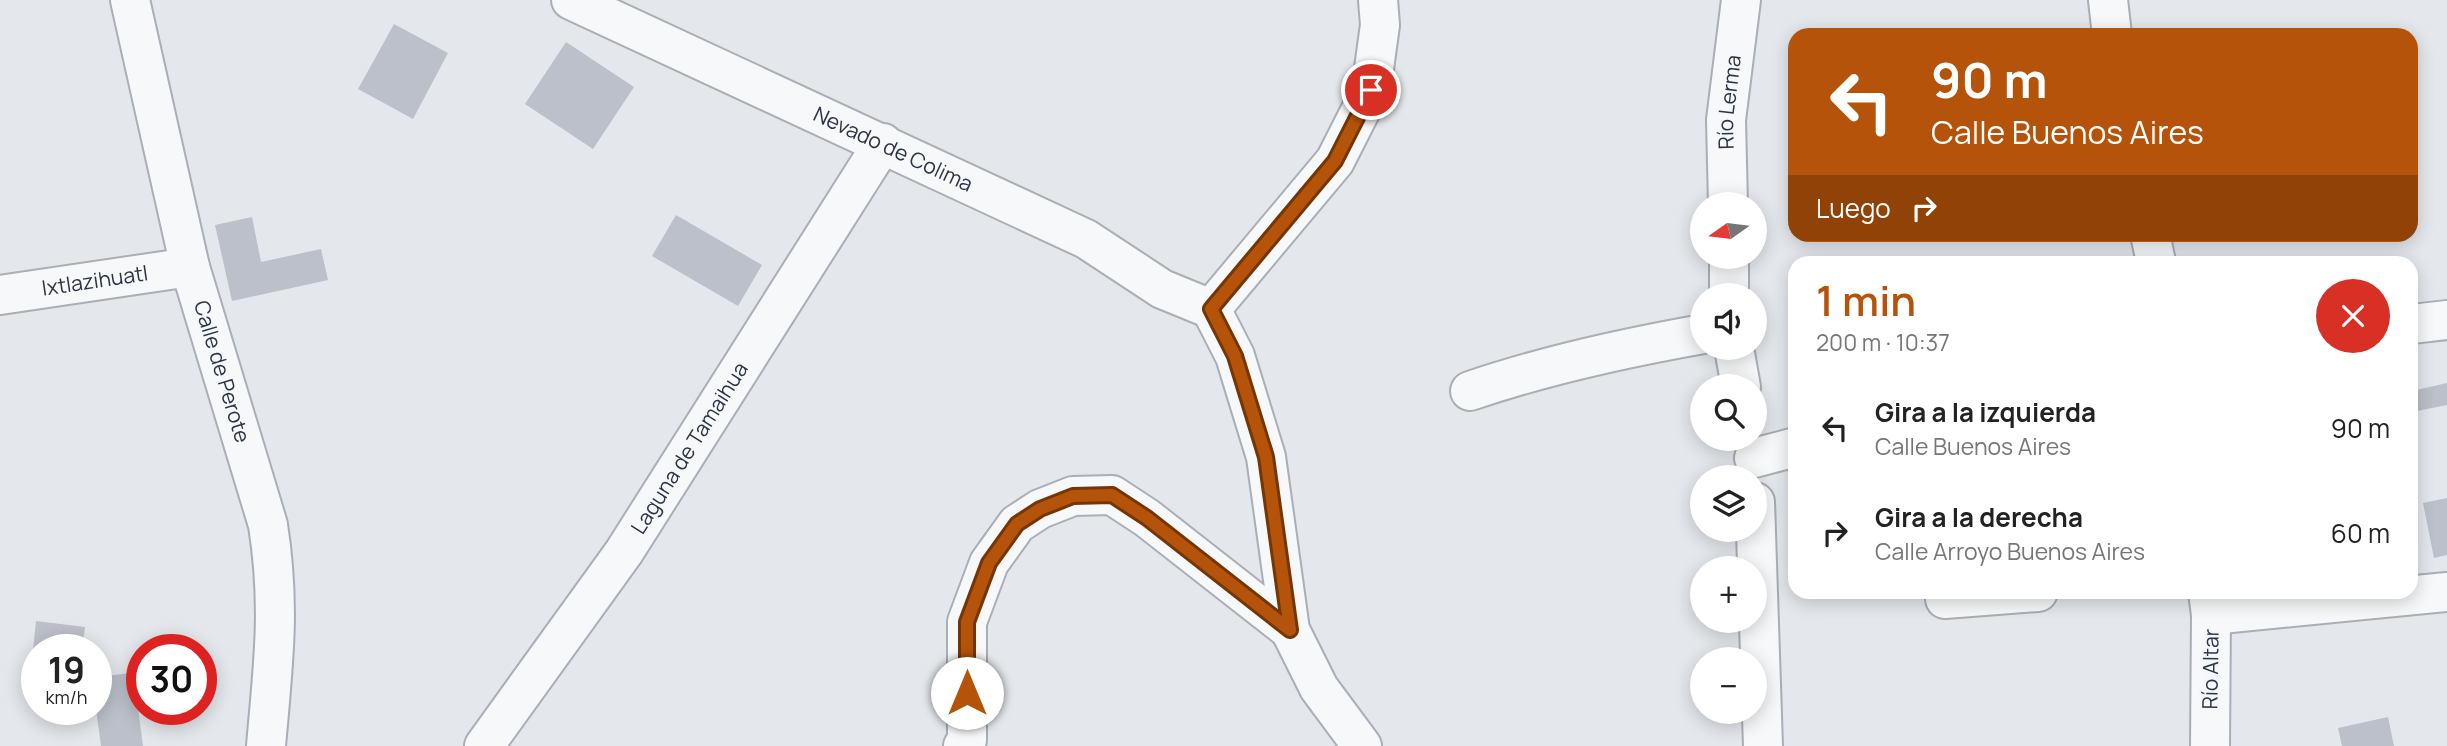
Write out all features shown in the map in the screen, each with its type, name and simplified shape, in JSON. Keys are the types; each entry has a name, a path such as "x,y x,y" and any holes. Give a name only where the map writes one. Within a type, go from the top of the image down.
{"street":[{"name":"Calle de Perote","path":"130,0 190,267 256,477 274,566 276,654 266,746"},
{"path":"1362,746 1319,688 1290,630 1266,457 1235,356 1211,309 1335,161 1371,90 1380,25 1378,0"},
{"name":"Río Lerma","path":"1728,192 1726,120 1741,0"},
{"path":"2108,0 2111,28"},
{"name":"Nevado de Colima","path":"583,2 1086,239 1161,289 1211,309"},
{"name":"Laguna de Tamaihua","path":"484,746 624,552 883,143"},
{"name":"Ixtlazihuatl","path":"0,295 190,267"},
{"path":"2418,323 2447,320"},
{"path":"1470,391 1521,373 1610,351 1690,336"},
{"path":"1753,458 1788,449"},
{"path":"963,746 967,740 967,622 989,563 1017,524 1040,509 1073,496 1112,495 1147,518 1290,630"},
{"path":"1756,542 1763,746"},
{"path":"2418,593 2447,592"},
{"path":"2210,603 2296,599"},
{"name":"Río Altar","path":"2210,603 2210,746"}],"building":[{"path":"394,24 448,53 413,119 358,89"},
{"path":"566,42 634,87 593,149 525,104"},
{"path":"676,215 762,265 738,306 652,256"},
{"path":"252,217 261,262 321,249 328,280 232,301 215,225"},
{"path":"2447,383 2447,405 2418,411 2418,390"},
{"path":"2447,498 2447,555 2434,558 2423,503"},
{"path":"36,621 85,627 84,634 35,634"},
{"path":"126,674 126,725 140,725 143,746 101,746 98,725 112,725 112,675"},
{"path":"2388,717 2394,746 2342,746 2338,728"}],"route":[{"path":"967,693 967,622 989,563 1017,524 1040,509 1073,496 1112,495 1147,518 1290,630 1266,457 1235,356 1211,309 1335,161 1371,90"}]}
